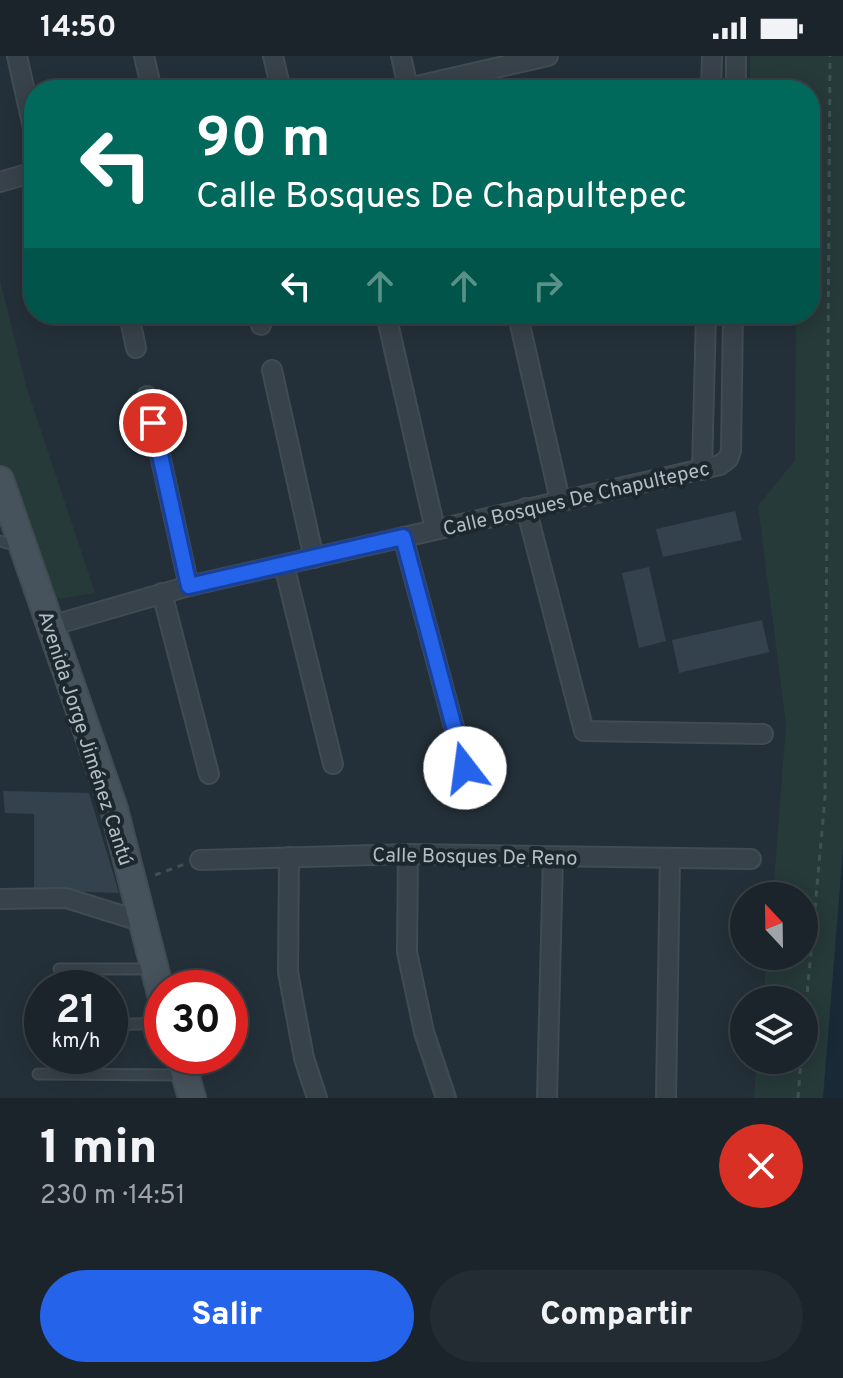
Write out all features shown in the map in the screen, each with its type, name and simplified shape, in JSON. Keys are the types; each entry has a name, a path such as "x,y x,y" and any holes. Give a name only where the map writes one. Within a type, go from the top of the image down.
{"main road":[{"name":"Avenida Jorge Jiménez Cantú","path":"0,480 11,544 50,626 114,809 153,969"}],"street":[{"path":"17,56 24,87"},
{"path":"144,56 150,80"},
{"path":"273,56 279,80"},
{"path":"401,56 403,80"},
{"path":"472,80 528,58 548,56"},
{"path":"711,80 712,56"},
{"path":"736,56 736,80"},
{"path":"0,182 24,175"},
{"path":"131,324 136,348"},
{"path":"388,324 435,529"},
{"path":"520,324 560,500"},
{"path":"702,470 706,324"},
{"name":"Calle Bosques De Chapultepec","path":"50,626 189,586 720,465 728,459 731,451 733,324"},
{"path":"272,370 314,558"},
{"path":"147,396 189,586"},
{"path":"526,508 584,731 763,734"},
{"path":"403,537 465,768"},
{"path":"284,565 333,764"},
{"path":"162,593 209,774"},
{"path":"408,854 407,952 424,1032 446,1098"},
{"name":"Calle Bosques De Reno","path":"200,860 408,854 751,859"},
{"path":"289,857 288,972 304,1058 317,1098"},
{"path":"547,1098 553,857"},
{"path":"666,1098 670,859"},
{"path":"0,899 66,898 143,922"}],"lane":[{"path":"59,969 153,969"},
{"path":"38,1074 186,1076"}],"path":[{"path":"808,986 825,798 830,56"},
{"path":"133,884 200,860"},
{"path":"798,1098 800,1074"}],"green space":[{"path":"750,56 843,56 843,1098 754,1098 756,1074 818,1074 818,986 764,986 766,970 818,970 818,882 774,882 786,724 758,506 795,460 796,324 820,324 820,80 750,80"},
{"path":"0,280 26,386 95,593 44,601 0,471"}],"water":[{"path":"843,849 843,1098 823,1098"}],"building":[{"path":"735,511 742,540 663,557 656,529"},
{"path":"649,567 666,641 639,648 622,573"},
{"path":"762,620 769,652 679,673 672,640"},
{"path":"3,791 89,793 119,893 34,890 34,814 5,813"}],"route":[{"path":"153,423 189,586 403,537 465,768"}]}
